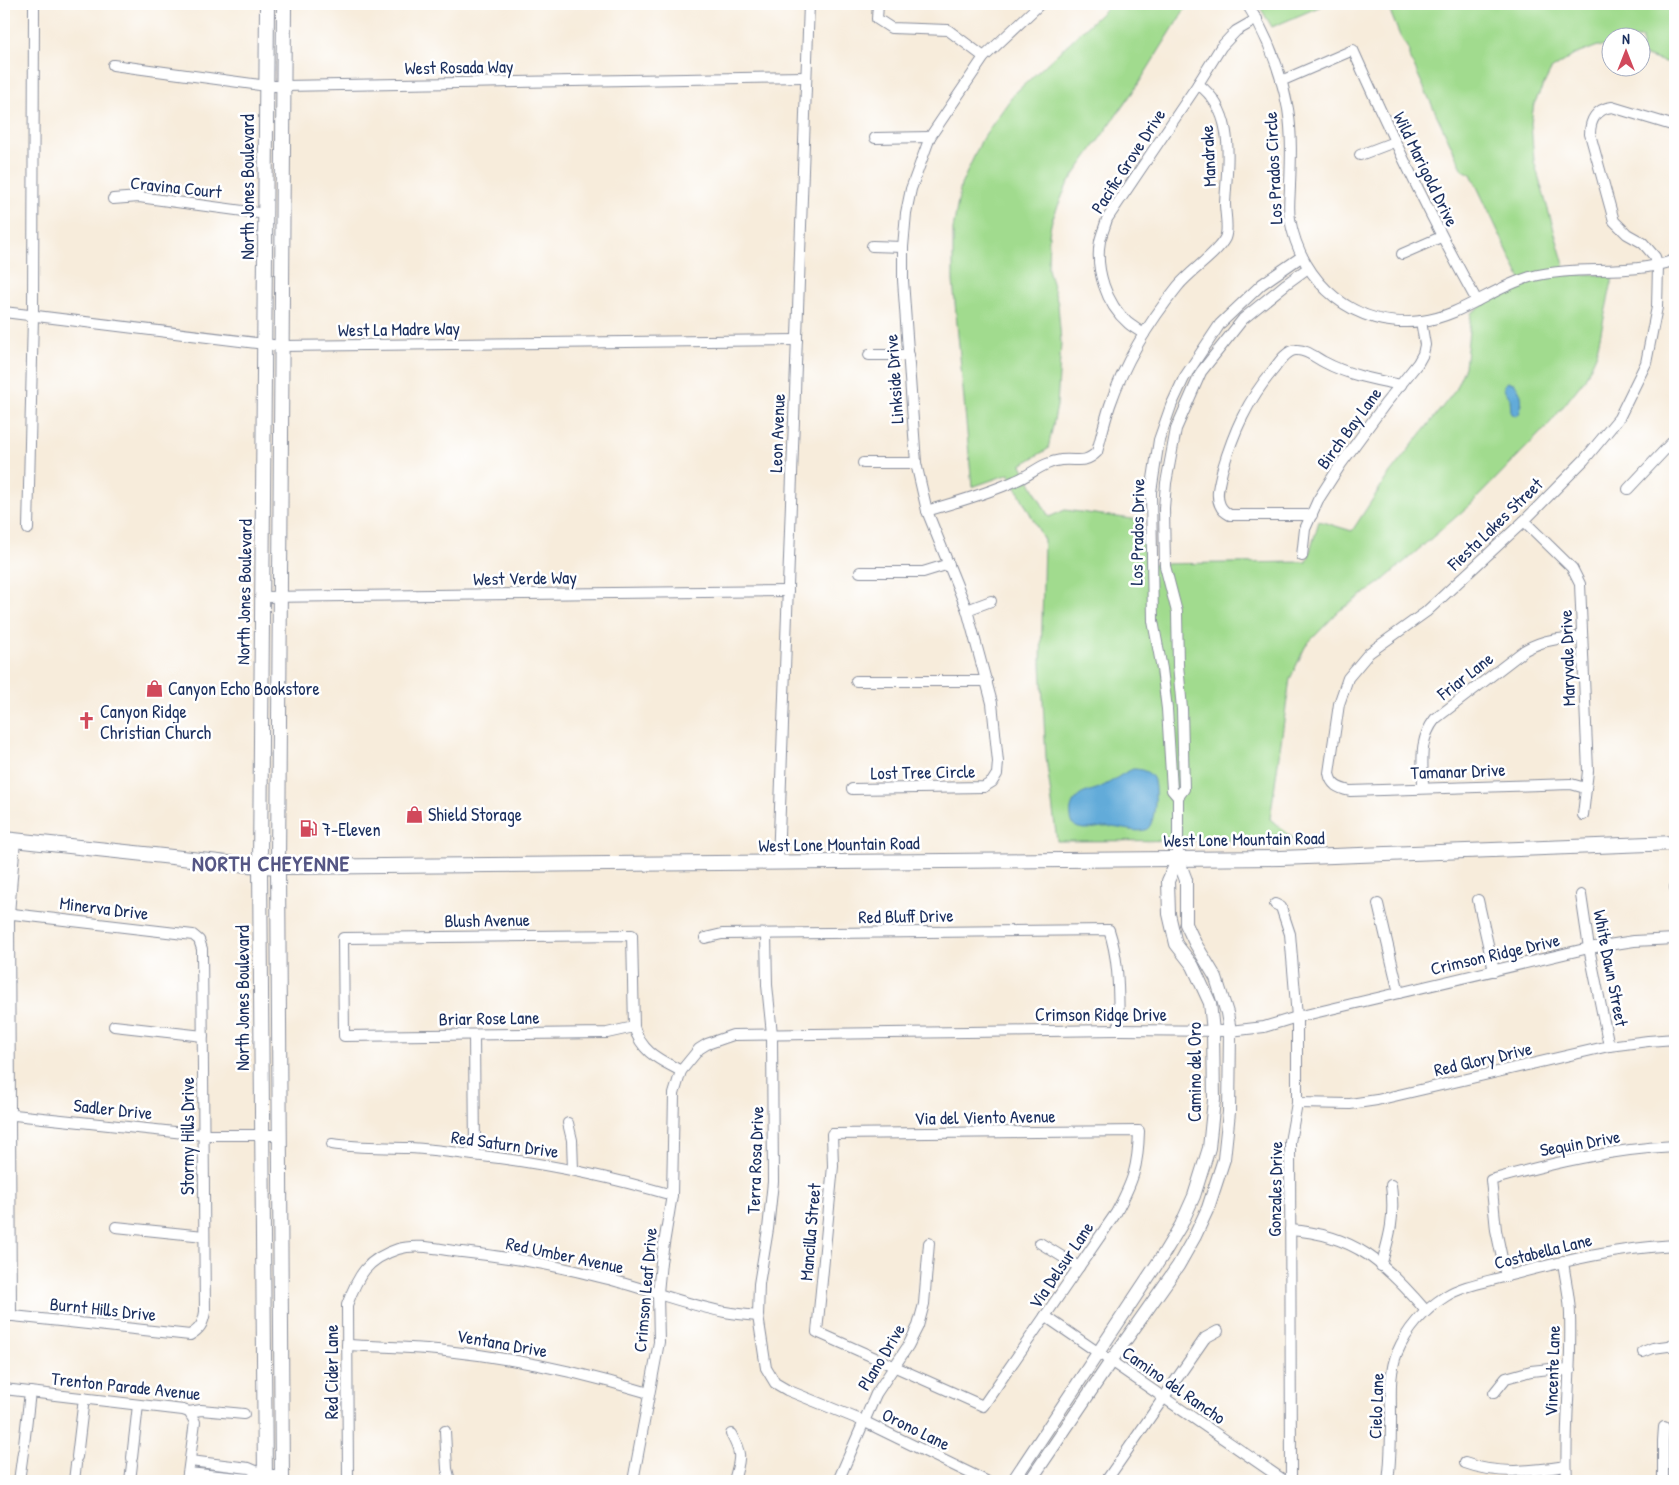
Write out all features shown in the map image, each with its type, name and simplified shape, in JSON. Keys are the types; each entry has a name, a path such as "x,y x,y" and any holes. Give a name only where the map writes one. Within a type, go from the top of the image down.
{"main road":[{"name":"North Jones Boulevard","path":"265,1478 260,866 267,4"},
{"name":"North Jones Boulevard","path":"282,1478 278,866 284,4"},
{"name":"West Lone Mountain Road","path":"9,839 260,866 1325,857 1675,844"}],"street":[{"path":"28,529 32,316 34,4"},
{"name":"Leon Avenue","path":"778,863 809,4"},
{"path":"878,4 877,19 891,28 948,30 984,57"},
{"name":"Linkside Drive","path":"992,782 997,774 998,762 992,703 987,681 967,610 926,512 916,463 903,280 903,247 910,189 930,137 984,57 1040,4"},
{"name":"Los Prados Circle","path":"1247,4 1257,19 1274,57 1288,110 1291,152 1290,216 1295,240 1301,257 1308,268 1332,296 1343,304 1374,318 1399,322 1421,321 1446,316 1496,290 1529,277 1576,269 1626,270 1658,266 1675,260"},
{"name":"Pacific Grove Drive","path":"1144,334 1120,314 1106,290 1099,265 1100,241 1107,219 1221,47 1236,31 1257,19"},
{"name":"Wild Marigold Drive","path":"1281,81 1352,50 1394,142 1441,237 1477,301"},
{"name":"West Rosada Way","path":"113,65 267,86 806,77"},
{"name":"Mandrake","path":"1144,334 1149,324 1179,284 1221,244 1226,236 1225,205 1228,160 1225,124 1218,104 1208,91 1198,84"},
{"path":"1658,266 1655,257 1643,243 1626,234 1614,221 1590,134 1590,123 1596,113 1612,107 1675,126"},
{"path":"875,138 930,137"},
{"path":"1360,155 1394,142"},
{"name":"Cravina Court","path":"113,198 139,197 266,214"},
{"path":"1402,254 1441,237"},
{"path":"872,246 903,247"},
{"name":"Los Prados Drive","path":"1178,797 1172,790 1167,709 1153,620 1151,492 1159,440 1171,406 1184,378 1220,324 1262,284 1301,257"},
{"name":"Fiesta Lakes Street","path":"1333,784 1328,772 1339,704 1348,678 1370,653 1426,612 1524,521 1584,460 1619,418 1646,363 1657,307 1658,266"},
{"name":"Los Prados Drive","path":"1178,859 1178,797 1184,789 1182,709 1176,612 1165,566 1164,508 1166,483 1176,430 1201,372 1243,319 1308,268"},
{"name":"West La Madre Way","path":"4,312 265,346 797,340"},
{"name":"Birch Bay Lane","path":"1302,556 1306,528 1318,500 1341,464 1423,354 1425,345 1421,321"},
{"path":"926,512 990,492 1018,480 1040,466 1061,460 1084,461 1091,458 1097,452 1110,405 1130,358 1144,334"},
{"path":"1312,515 1230,515 1219,504 1220,481 1231,441 1239,420 1257,389 1282,358 1296,350 1304,351 1326,364 1364,378 1401,385"},
{"path":"868,355 908,354"},
{"path":"1628,489 1675,439"},
{"path":"863,463 916,463"},
{"name":"Maryvale Drive","path":"1524,521 1572,568 1580,584 1588,771 1583,815"},
{"path":"860,572 923,572 949,564"},
{"name":"West Verde Way","path":"262,597 788,591"},
{"path":"967,610 990,601"},
{"name":"Friar Lane","path":"1423,788 1423,743 1427,730 1435,720 1538,642 1582,637"},
{"path":"856,681 987,681"},
{"name":"Lost Tree Circle","path":"852,789 984,787 992,782"},
{"name":"Tamanar Drive","path":"1333,784 1350,792 1571,784 1585,788"},
{"path":"8,1316 6,913 9,839"},
{"name":"Camino del Oro","path":"1013,1481 1181,1225 1194,1196 1209,1148 1214,1100 1214,1030 1210,1003 1193,966 1176,944 1169,914 1168,881 1178,859"},
{"name":"Camino del Oro","path":"1030,1481 1178,1266 1196,1236 1208,1208 1224,1159 1229,1112 1230,1031 1227,1013 1216,978 1186,924 1186,880 1178,859"},
{"name":"White Dawn Street","path":"1581,895 1589,948 1610,1046"},
{"path":"1478,900 1494,971"},
{"name":"Gonzales Drive","path":"1275,904 1281,907 1290,934 1297,1017 1297,1103 1290,1142 1291,1481"},
{"path":"1378,904 1399,993"},
{"name":"Minerva Drive","path":"6,913 193,935 199,940"},
{"name":"Red Bluff Drive","path":"705,938 722,934 1109,930 1115,948 1118,967 1119,1030"},
{"name":"Terra Rosa Drive","path":"766,934 767,985 772,1034 773,1182 759,1284 758,1316 766,1368 775,1383"},
{"name":"Blush Avenue","path":"344,1036 343,938 632,935 634,1027"},
{"name":"Crimson Ridge Drive","path":"681,1071 699,1050 707,1044 733,1035 1119,1030 1230,1031 1264,1027 1297,1017 1589,948 1634,941 1675,939"},
{"name":"Stormy Hills Drive","path":"198,1330 202,1324 205,1312 202,949 199,940"},
{"path":"114,1026 203,1036"},
{"path":"634,1027 637,1038 650,1054 681,1071"},
{"name":"Briar Rose Lane","path":"344,1036 607,1033 634,1027"},
{"path":"474,1034 475,1155"},
{"name":"Red Glory Drive","path":"1297,1103 1350,1104 1377,1100 1610,1046 1675,1039"},
{"name":"Crimson Leaf Drive","path":"633,1481 659,1342 658,1293 672,1195 674,1094 681,1071"},
{"name":"Sadler Drive","path":"7,1114 204,1135 279,1136"},
{"path":"568,1123 572,1140 573,1170"},
{"name":"Via del Viento Avenue","path":"832,1134 1139,1131"},
{"name":"Via Delsur Lane","path":"894,1366 983,1406 1116,1213 1131,1184 1138,1156 1139,1131"},
{"name":"Mancilla Street","path":"832,1134 832,1166 817,1332 894,1366"},
{"name":"Red Saturn Drive","path":"332,1144 351,1147 411,1149 475,1155 573,1170 672,1195"},
{"name":"Sequin Drive","path":"1506,1277 1496,1230 1491,1180 1540,1166 1602,1153 1675,1146"},
{"path":"1381,1266 1392,1226 1393,1200 1391,1185"},
{"path":"116,1227 204,1236"},
{"path":"1290,1230 1311,1232 1338,1239 1362,1252 1405,1287 1426,1311"},
{"path":"1040,1242 1079,1267"},
{"name":"Plano Drive","path":"838,1481 876,1394 908,1346 918,1326 924,1304 929,1243"},
{"name":"Costabella Lane","path":"1426,1311 1448,1296 1472,1286 1563,1261 1629,1249 1675,1245"},
{"name":"Red Umber Avenue","path":"366,1267 378,1258 400,1249 420,1247 484,1254 543,1264 601,1277 724,1312 758,1316"},
{"name":"Vincente Lane","path":"1563,1261 1570,1313 1570,1371 1566,1429 1567,1481"},
{"name":"Red Cider Lane","path":"348,1481 347,1305 356,1281 366,1267"},
{"name":"Cielo Lane","path":"1388,1481 1391,1439 1391,1378 1397,1354 1408,1332 1426,1311"},
{"name":"Burnt Hills Drive","path":"8,1316 190,1334 198,1330"},
{"name":"Camino del Rancho","path":"1045,1316 1285,1481"},
{"path":"1106,1481 1205,1338 1218,1330"},
{"path":"1643,1352 1675,1344"},
{"name":"Ventana Drive","path":"347,1346 445,1350 527,1362 607,1381 649,1394"},
{"path":"1494,1393 1506,1378 1531,1370 1570,1371"},
{"name":"Orono Lane","path":"775,1383 787,1390 863,1421 986,1481"},
{"name":"Trenton Parade Avenue","path":"4,1389 138,1404 189,1412 201,1410 244,1414"},
{"path":"19,1481 30,1392"},
{"path":"74,1481 84,1398"},
{"path":"130,1481 138,1404"},
{"path":"189,1412 195,1422 188,1477 282,1478"},
{"path":"1663,1481 1662,1441 1664,1428"},
{"path":"445,1431 447,1469 450,1481"},
{"path":"731,1434 740,1449 734,1481"},
{"path":"190,1460 249,1468 265,1478"},
{"path":"1465,1463 1480,1469 1515,1471 1566,1466"}],"green space":[{"path":"1111,4 1188,4 1137,86 1067,185 1052,220 1049,234 1048,269 1058,304 1061,342 1057,406 1048,449 1021,465 1049,517 1065,510 1140,520 1147,564 1307,562 1319,521 1352,531 1387,477 1454,392 1465,367 1471,313 1496,296 1523,284 1471,174 1463,170 1456,156 1387,4 1675,4 1675,65 1652,58 1652,28 1602,28 1602,47 1598,46 1574,55 1551,70 1534,104 1531,123 1534,161 1567,275 1591,274 1613,277 1596,355 1585,379 1550,423 1472,503 1380,583 1339,611 1306,645 1290,679 1270,819 1295,840 1057,841 1046,758 1041,664 1044,540 1009,474 972,487 953,281 953,229 961,185 982,139 1014,94"},
{"path":"1258,4 1326,4 1272,27"}],"water":[{"path":"1508,382 1514,383 1521,394 1521,406 1519,414 1516,416 1511,413 1510,398 1504,389 1504,385"},
{"path":"1133,769 1147,772 1154,782 1154,813 1150,826 1147,829 1134,831 1106,827 1087,829 1074,825 1071,819 1071,810 1073,803 1079,796 1100,788"}],"place":[{"name":"Canyon Echo Bookstore","path":"154,688"},
{"name":"Canyon Ridge Christian Church","path":"86,721"},
{"name":"Shield Storage","path":"414,814"},
{"name":"7-Eleven","path":"308,829"}],"district":[{"name":"NORTH CHEYENNE","path":"271,863"}]}
